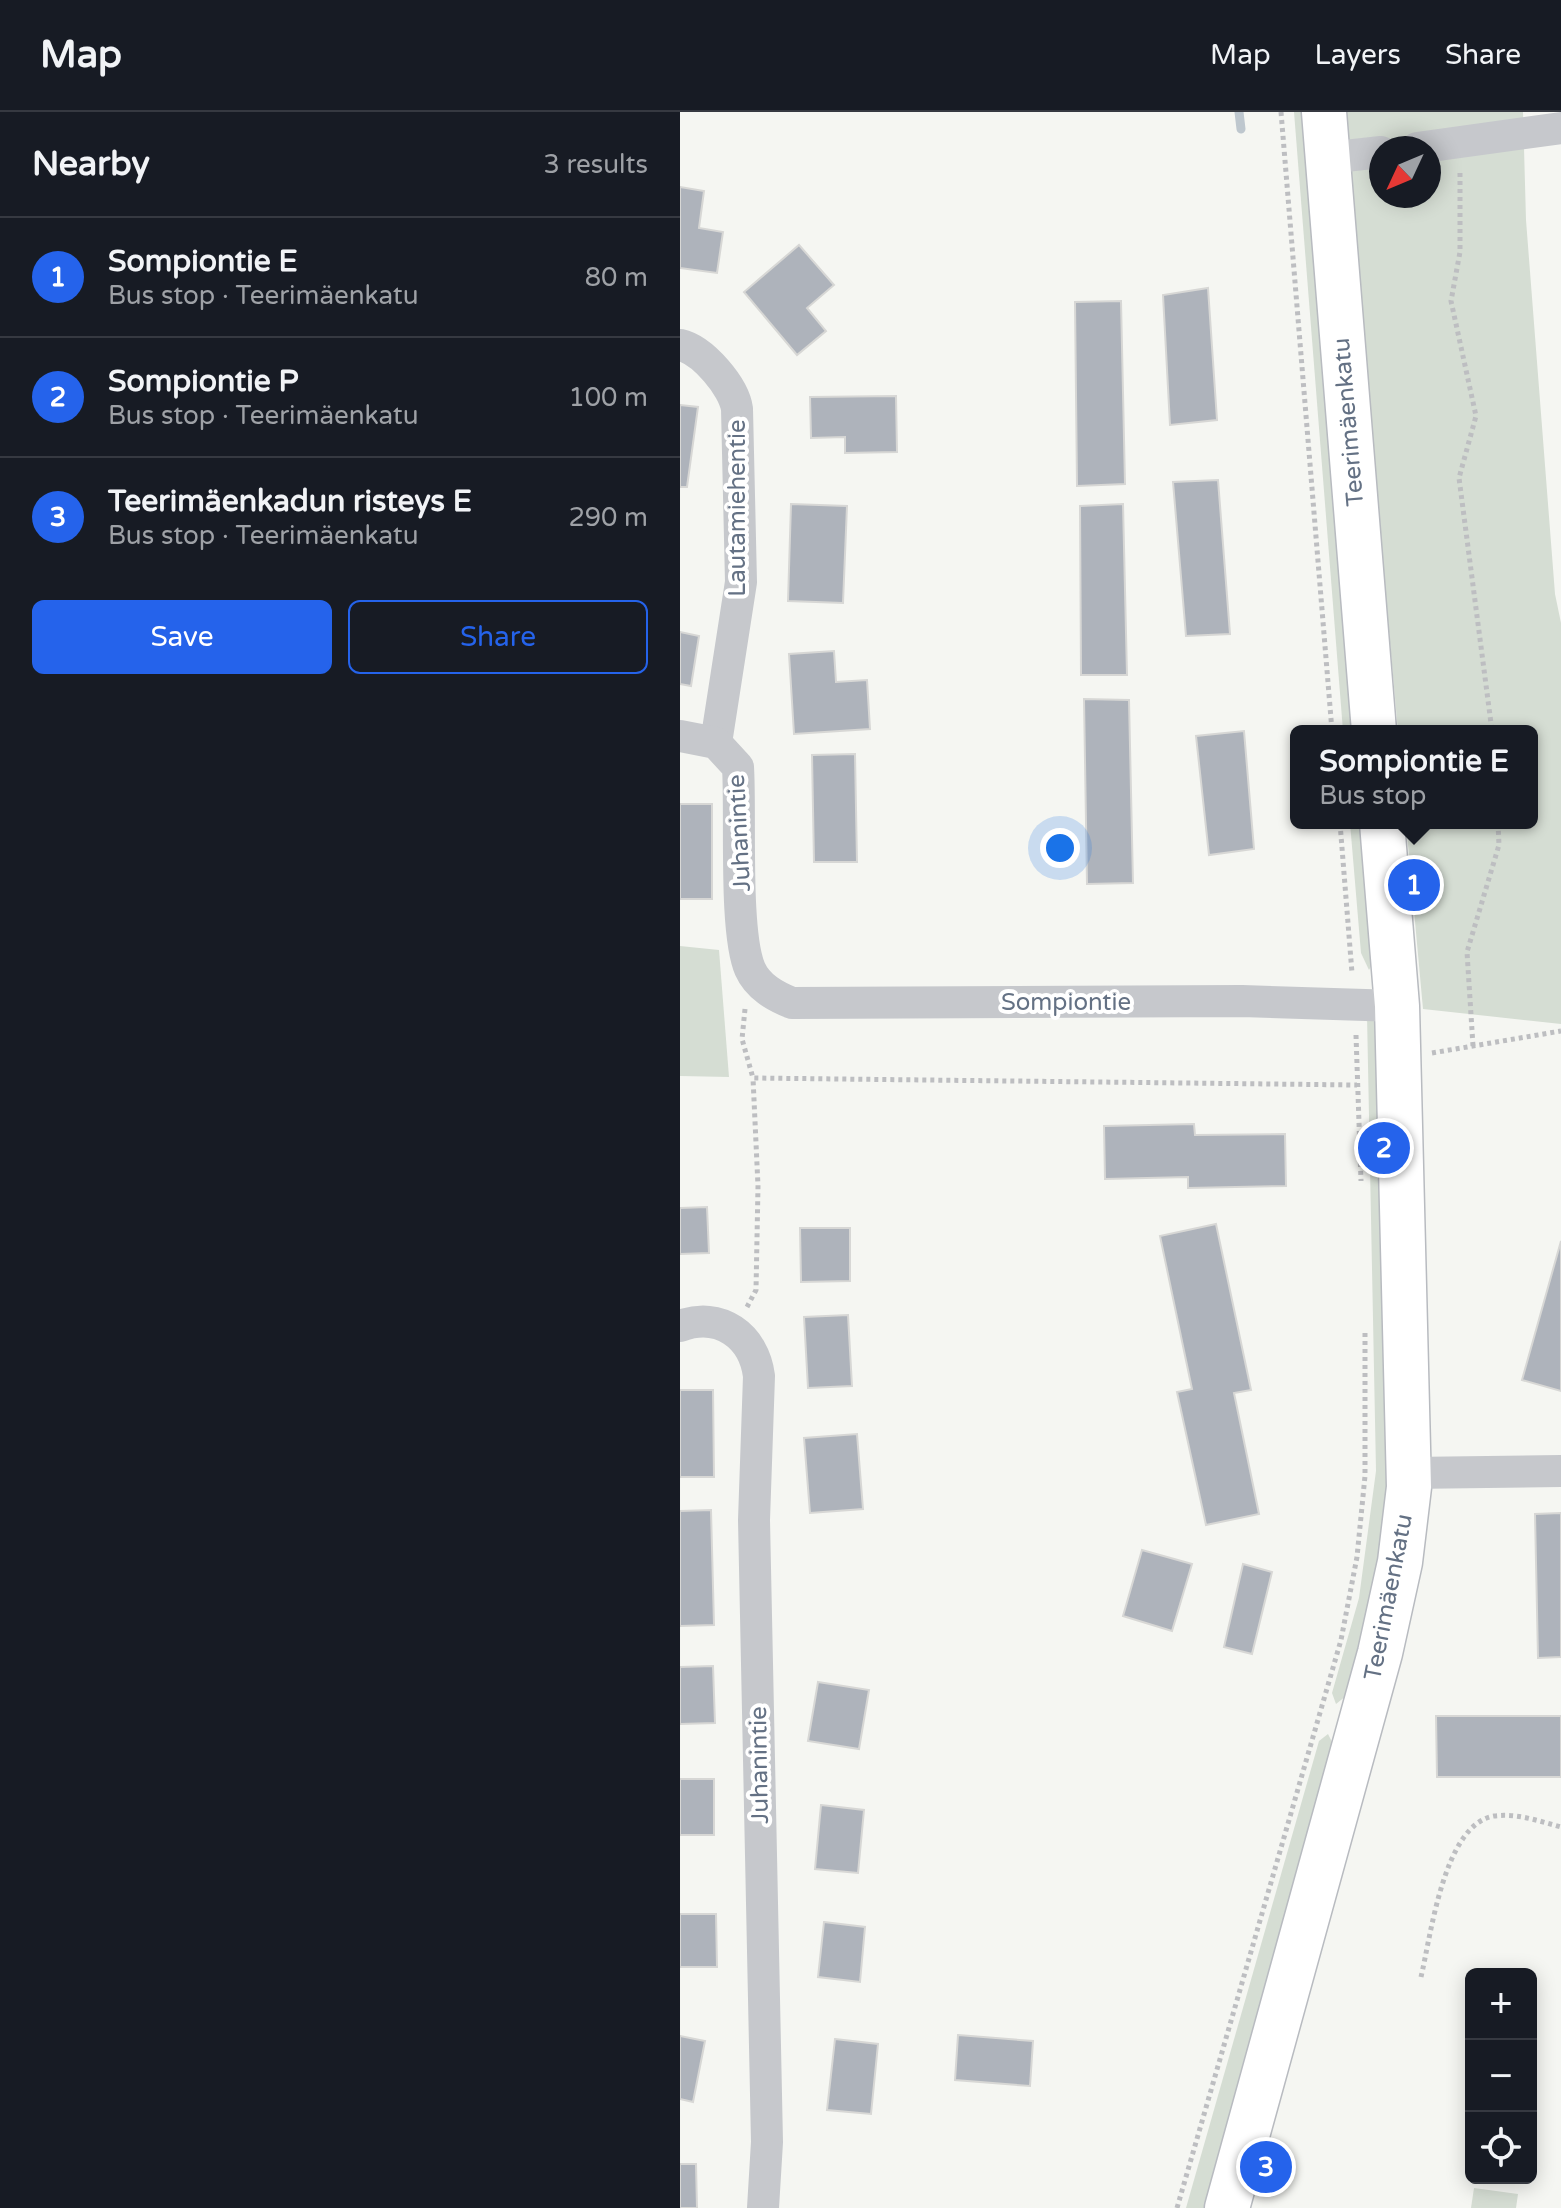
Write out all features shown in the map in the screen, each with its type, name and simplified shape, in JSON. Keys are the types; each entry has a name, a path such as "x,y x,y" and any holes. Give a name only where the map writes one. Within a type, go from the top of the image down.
{"street":[{"name":"Teerimäenkatu","path":"1324,112 1374,725"},
{"path":"1441,145 1561,128"},
{"path":"1327,158 1369,153"},
{"name":"Lautamiehentie","path":"680,345 698,353 735,397 737,409 741,582 716,743"},
{"name":"Juhanintie","path":"680,736 716,743 738,767 742,921 750,968"},
{"name":"Teerimäenkatu","path":"1227,2208 1380,1653 1400,1562 1409,1473 1378,1060 1397,1006 1382,829"},
{"name":"Sompiontie","path":"750,968 774,996 792,1003 1354,1003 1397,1006"},
{"path":"680,1326 719,1322 734,1330"},
{"name":"Juhanintie","path":"734,1330 757,1356 759,1376 754,1520 767,2126 763,2208"},
{"path":"1409,1473 1561,1471"}],"path":[{"path":"1281,112 1332,725"},
{"path":"1460,143 1460,252 1451,301 1476,416 1459,478 1491,725"},
{"path":"1340,829 1354,1003 1378,1060"},
{"path":"1473,1046 1467,952 1499,845 1498,829"},
{"path":"734,1330 756,1290 758,1186 753,1078 742,1039 750,968"},
{"path":"1361,1190 1357,1085 1378,1060 1561,1031"},
{"path":"753,1078 1357,1085"},
{"path":"1177,2208 1341,1640 1357,1557 1365,1476 1365,1325"},
{"path":"1421,1977 1455,1848 1470,1826 1492,1816 1523,1816 1561,1827"}],"shaded area":[{"path":"1294,112 1309,112 1362,725 1343,725"},
{"path":"1342,112 1523,112 1526,220 1555,594 1561,623 1561,1024 1423,1009 1407,829 1538,829 1538,725 1397,725"},
{"path":"1351,829 1370,829 1380,950 1369,970 1361,953"},
{"path":"680,946 719,950 729,1077 680,1076"},
{"path":"1367,1015 1378,1025 1385,1127 1387,1530 1368,1617 1346,1696 1336,1704 1332,1693 1359,1598 1376,1471"},
{"path":"1328,1734 1333,1744 1205,2208 1186,2208 1319,1741"},
{"path":"1474,2188 1518,2194 1516,2208 1471,2208"}],"building":[{"path":"680,187 704,191 699,228 723,232 717,273 680,268"},
{"path":"799,245 834,285 807,308 826,331 797,355 744,292"},
{"path":"1208,288 1217,420 1170,425 1163,295"},
{"path":"1121,301 1125,484 1077,486 1075,302"},
{"path":"896,396 897,452 845,453 845,437 811,438 810,397"},
{"path":"680,405 698,407 687,487 680,487"},
{"path":"1218,480 1230,634 1186,636 1173,482"},
{"path":"791,504 847,506 843,603 788,601"},
{"path":"1123,504 1127,675 1081,675 1080,506"},
{"path":"680,632 699,636 691,686 680,684"},
{"path":"834,651 836,682 867,680 870,729 794,734 789,654"},
{"path":"1084,699 1129,700 1133,883 1087,884"},
{"path":"1244,731 1254,849 1209,855 1196,736"},
{"path":"855,754 857,862 814,862 812,755"},
{"path":"680,804 712,804 712,899 680,899"},
{"path":"1194,1124 1195,1135 1285,1134 1286,1186 1188,1188 1188,1177 1105,1179 1104,1126"},
{"path":"707,1207 709,1253 680,1254 680,1208"},
{"path":"1216,1224 1251,1390 1234,1393 1259,1514 1206,1525 1177,1392 1192,1389 1160,1236"},
{"path":"800,1228 850,1228 850,1281 801,1282"},
{"path":"1561,1241 1561,1391 1522,1380"},
{"path":"848,1315 852,1386 808,1388 804,1317"},
{"path":"680,1390 713,1390 714,1477 680,1477"},
{"path":"857,1434 863,1509 810,1513 804,1438"},
{"path":"711,1510 714,1625 680,1626 680,1511"},
{"path":"1561,1513 1561,1657 1538,1658 1535,1514"},
{"path":"1142,1550 1192,1564 1172,1631 1123,1616"},
{"path":"1243,1564 1272,1572 1252,1654 1224,1647"},
{"path":"713,1666 715,1723 680,1724 680,1667"},
{"path":"818,1682 869,1690 859,1749 808,1741"},
{"path":"1436,1716 1561,1716 1561,1777 1437,1777"},
{"path":"680,1779 714,1779 714,1835 680,1835"},
{"path":"821,1805 864,1810 858,1873 815,1869"},
{"path":"680,1914 716,1914 717,1967 680,1967"},
{"path":"824,1922 865,1927 860,1982 818,1977"},
{"path":"958,2035 1033,2041 1030,2086 955,2080"},
{"path":"680,2036 705,2041 693,2102 680,2099"},
{"path":"835,2039 878,2044 871,2114 827,2110"},
{"path":"680,2164 696,2164 697,2208 680,2208"}],"waterway":[{"path":"1239,112 1241,129"}],"place":[{"name":"Sompiontie E","path":"1414,885"},
{"name":"Sompiontie P","path":"1384,1148"},
{"name":"Teerimäenkadun risteys E","path":"1266,2167"}]}
